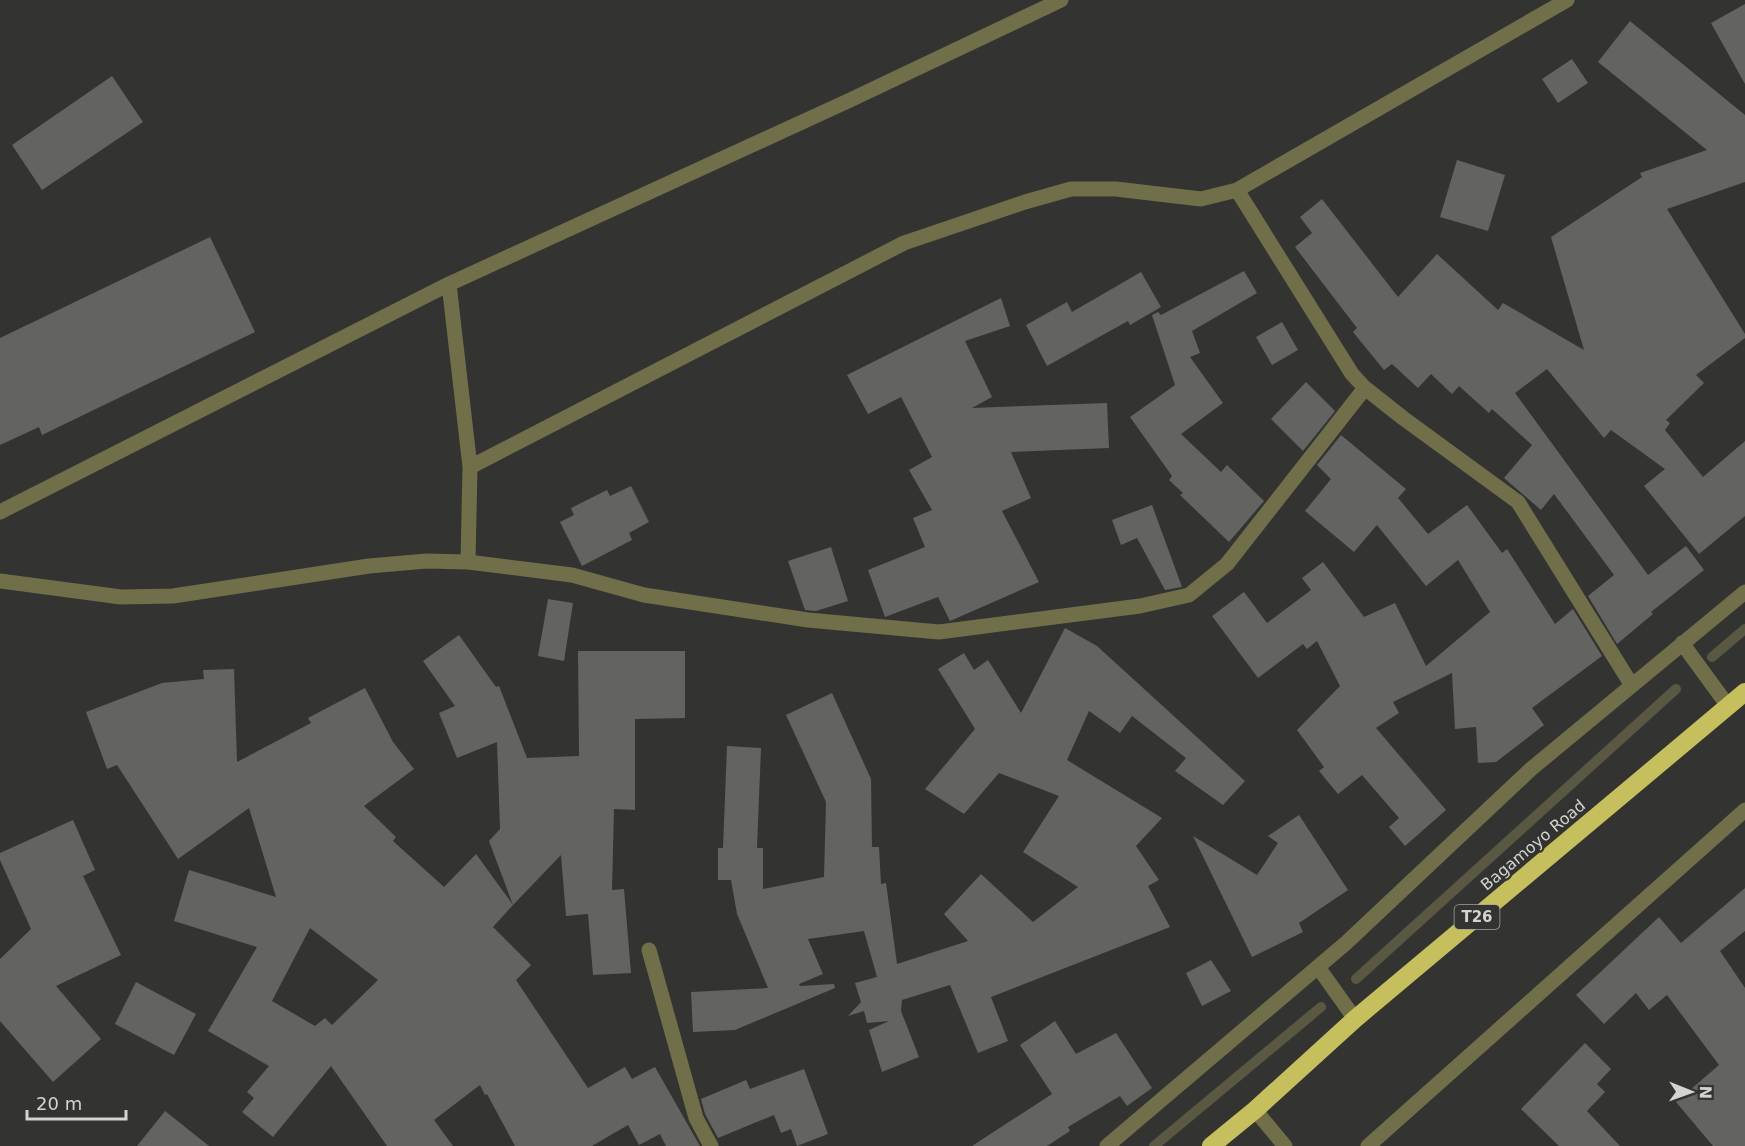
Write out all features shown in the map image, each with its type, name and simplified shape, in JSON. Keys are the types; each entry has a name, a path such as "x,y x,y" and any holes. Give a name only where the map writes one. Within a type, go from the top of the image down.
{"highway":[{"name":"Bagamoyo Road","path":"1211,1146 1255,1110 1355,1019 1745,692"}],"street":[{"path":"0,512 449,284 1061,0"},
{"path":"470,467 904,243 1071,189 1116,189 1201,199 1237,190 1567,0"},
{"path":"1237,190 1338,355 1365,388 1518,502 1631,684"},
{"path":"449,284 470,467 468,562"},
{"path":"0,581 121,597 173,596 369,566 427,561 468,562 572,575 644,596 808,620 939,632 1140,606 1189,595 1227,564 1365,388"},
{"path":"1107,1146 1318,967 1531,769 1745,592"},
{"path":"1682,643 1728,706"},
{"path":"1368,1146 1745,810"},
{"path":"649,950 696,1118 711,1146"},
{"path":"1318,967 1355,1019"},
{"path":"1255,1110 1285,1146"}],"building":[{"path":"1745,4 1745,84 1711,23"},
{"path":"1630,21 1745,115 1745,182 1667,209 1745,334 1745,338 1696,375 1704,383 1666,420 1670,423 1665,430 1703,477 1745,441 1745,516 1699,554 1644,486 1665,469 1611,430 1604,438 1547,369 1515,393 1648,575 1686,546 1704,570 1651,612 1653,614 1617,644 1588,596 1614,575 1554,494 1541,510 1504,478 1532,445 1492,409 1489,413 1459,386 1452,394 1431,374 1418,388 1392,364 1384,370 1353,332 1357,328 1295,247 1312,233 1300,217 1322,199 1398,297 1437,254 1498,310 1503,303 1584,350 1551,237 1642,177 1640,173 1707,150 1598,62"},
{"path":"1572,59 1588,83 1558,103 1542,79"},
{"path":"112,76 143,122 42,190 12,145"},
{"path":"1457,160 1505,175 1488,231 1440,217"},
{"path":"210,237 255,332 42,435 39,427 0,445 0,338"},
{"path":"1244,271 1257,293 1192,331 1200,353 1190,357 1223,403 1181,434 1221,472 1227,465 1264,501 1229,542 1180,495 1183,493 1169,480 1172,476 1130,417 1175,385 1152,315 1158,312 1161,315"},
{"path":"1141,272 1161,307 1130,325 1128,321 1047,366 1026,325 1067,302 1072,312"},
{"path":"1001,298 1010,326 965,341 992,397 972,408 1107,403 1109,448 1011,452 1031,498 1002,511 1039,582 950,621 938,597 885,617 868,570 925,547 913,518 932,510 909,470 932,457 901,397 868,414 847,375"},
{"path":"1282,322 1298,350 1272,365 1256,337"},
{"path":"1306,382 1335,411 1303,451 1271,419"},
{"path":"1341,435 1406,489 1398,498 1428,534 1467,505 1502,553 1507,549 1555,624 1573,609 1602,656 1532,708 1544,725 1496,762 1478,763 1476,727 1455,729 1452,673 1393,702 1399,713 1376,728 1446,810 1405,846 1389,827 1399,818 1362,775 1338,794 1319,771 1324,767 1297,730 1340,686 1317,641 1307,649 1303,644 1258,678 1212,616 1244,592 1267,623 1311,590 1302,578 1323,562 1364,617 1395,603 1426,666 1490,612 1458,560 1426,586 1377,525 1354,552 1305,511 1331,479 1317,465"},
{"path":"631,486 649,522 629,533 632,540 582,566 560,522 574,515 571,508 607,490 610,496"},
{"path":"1152,505 1182,587 1165,590 1137,538 1121,545 1112,520"},
{"path":"831,547 848,601 816,611 805,610 788,561"},
{"path":"548,599 573,603 564,661 538,656"},
{"path":"1065,628 1097,646 1245,781 1223,805 1175,771 1186,758 1132,716 1120,733 1089,711 1067,760 1162,818 1136,846 1159,880 1148,886 1170,927 991,997 1008,1041 978,1053 950,985 902,1000 901,1011 919,1057 882,1072 869,1030 889,1021 867,1023 864,1011 848,1016 861,1002 855,983 877,977 864,931 808,939 823,974 799,984 800,986 834,984 835,988 735,1030 693,1032 691,992 768,988 737,914 731,880 718,880 718,848 723,848 727,746 761,748 757,848 763,848 763,889 824,877 826,802 786,715 832,693 871,779 872,847 879,847 881,884 886,883 897,964 968,941 944,914 981,874 1033,922 1078,887 1023,852 1059,796 999,773 964,814 925,789 975,729 938,669 964,653 974,670 988,660 1021,713"},
{"path":"459,635 496,687 499,686 527,758 579,756 578,651 685,651 685,718 635,719 635,810 614,809 612,890 624,889 631,973 593,975 588,914 566,916 561,855 513,905 489,841 500,829 497,742 457,758 439,713 455,706 423,661"},
{"path":"234,669 237,762 311,723 308,718 365,688 393,742 414,769 364,806 396,837 393,841 444,887 476,854 513,905 493,927 531,965 516,980 588,1088 625,1067 632,1079 655,1067 700,1146 666,1146 660,1134 639,1145 628,1125 592,1146 515,1146 480,1085 434,1120 453,1146 387,1146 331,1066 273,1137 242,1112 254,1098 247,1092 269,1066 208,1031 257,947 174,921 189,870 276,897 249,808 178,859 117,765 107,769 86,712 162,683 204,679 203,670","holes":["310,928 378,980 332,1025 325,1018 315,1026 272,1001"]},
{"path":"1299,815 1348,890 1299,923 1303,932 1252,957 1193,836 1257,875 1278,843 1268,836"},
{"path":"73,820 95,870 83,876 121,955 56,986 101,1039 53,1082 0,1021 0,959 31,929 0,860 0,853"},
{"path":"1745,888 1745,931 1720,951 1745,988 1745,1146 1713,1146 1676,1102 1719,1065 1667,995 1649,1010 1636,993 1604,1024 1576,995 1659,917 1681,943"},
{"path":"1211,960 1231,991 1202,1006 1186,973"},
{"path":"136,982 196,1014 174,1055 115,1024"},
{"path":"1055,1021 1076,1054 1116,1033 1152,1088 1127,1106 1120,1096 1068,1127 1070,1131 1047,1146 972,1146 1052,1094 1020,1045"},
{"path":"1585,1043 1611,1069 1597,1084 1605,1092 1587,1111 1620,1146 1559,1146 1521,1109"},
{"path":"804,1069 828,1134 797,1146 791,1129 781,1133 774,1115 718,1138 705,1114 701,1099 746,1080 750,1089"},
{"path":"165,1111 209,1146 137,1146"}],"waterway":[{"path":"1712,657 1745,629"},
{"path":"1356,979 1676,689"},
{"path":"1154,1146 1321,1007"}]}
